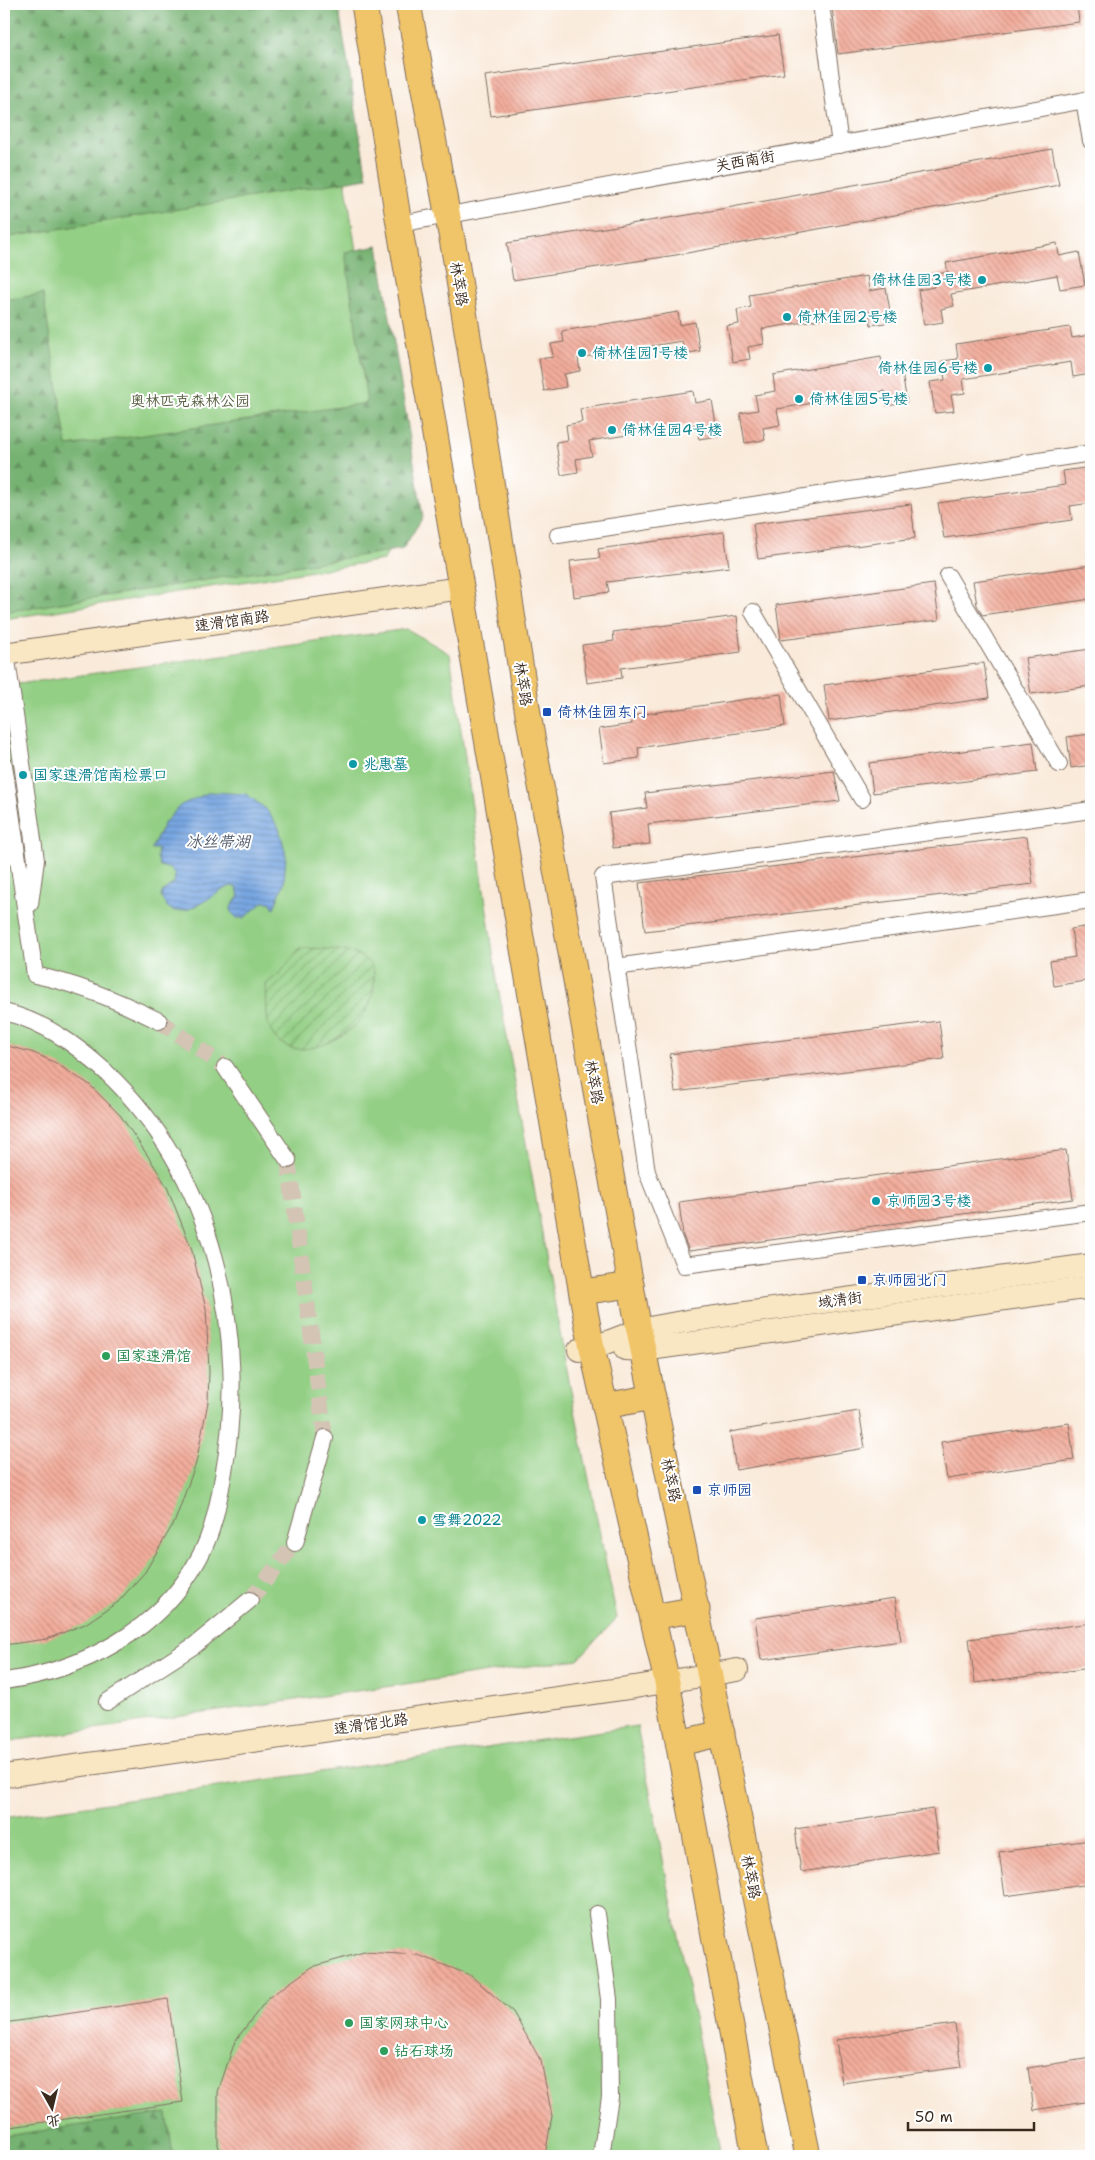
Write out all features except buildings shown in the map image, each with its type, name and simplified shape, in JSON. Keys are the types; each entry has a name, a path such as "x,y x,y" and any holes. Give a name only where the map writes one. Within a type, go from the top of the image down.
{"main road":[{"path":"364,4 399,224 582,1292 586,1349 605,1406 668,1682 756,2156"},
{"name":"林萃路","path":"408,4 456,265 528,714 641,1340 808,2156"},
{"path":"582,1292 631,1285"},
{"path":"605,1406 653,1397"},
{"path":"653,1617 697,1609"},
{"path":"679,1743 722,1733"}],"street":[{"path":"821,4 840,145"},
{"name":"关西南街","path":"399,224 1088,100"},
{"path":"1088,100 1091,141"},
{"path":"558,535 1091,453"},
{"path":"948,576 1058,764"},
{"name":"速滑馆南路","path":"5,654 461,588"},
{"path":"753,612 862,799"},
{"path":"5,654 36,860 27,924"},
{"path":"4,765 34,975 62,981 92,991 160,1021"},
{"path":"1091,810 603,877 647,1172 684,1265 1091,1212"},
{"path":"616,967 1091,900"},
{"path":"4,1012 44,1025 94,1062 137,1105 172,1154 201,1216 221,1281 232,1348 233,1383 228,1454 218,1507 200,1557 187,1577 172,1596 137,1629 96,1655 51,1672 4,1681"},
{"path":"225,1067 288,1160"},
{"name":"域清街","path":"586,1349 1091,1266"},
{"name":"域清街","path":"641,1340 1091,1287"},
{"path":"295,1543 325,1438"},
{"path":"107,1702 194,1645 250,1600"},
{"name":"速滑馆北路","path":"4,1776 668,1682 737,1670"},
{"path":"597,1914 609,1999 610,2097 601,2156"}],"green space":[{"name":"奥林匹克森林公园","path":"4,4 318,4 399,530 384,560 4,619"},
{"path":"4,4 338,4 367,178 4,238"},
{"path":"378,246 423,517 403,549 4,612 4,300 43,294 67,446 367,403 345,252"},
{"name":"国家速滑馆","path":"407,629 450,654 498,987 565,1361 617,1618 578,1659 4,1742 4,686"},
{"path":"300,948 343,951 359,956 371,965 374,977 371,999 365,1013 350,1030 328,1043 302,1049 290,1048 280,1043 272,1033 267,1016 266,984 280,973"},
{"name":"国家网球中心","path":"637,1726 721,2156 4,2156 4,1818"},
{"path":"167,2113 173,2156 4,2156 4,2136"}],"water":[{"name":"冰丝带湖","path":"210,792 246,794 266,809 279,828 286,855 284,883 274,908 270,902 263,902 244,918 237,918 232,913 231,907 239,896 237,888 232,886 194,907 184,910 175,911 167,906 161,896 163,891 174,883 175,875 171,869 160,866 157,857 158,849 151,849 165,822 181,805"}],"tunnel":[{"path":"159,1021 225,1067"},
{"path":"288,1160 325,1438"},
{"path":"250,1600 295,1543"}],"place":[{"name":"倚林佳园3号楼","path":"982,280"},
{"name":"倚林佳园2号楼","path":"787,317"},
{"name":"倚林佳园1号楼","path":"582,353"},
{"name":"倚林佳园6号楼","path":"988,368"},
{"name":"倚林佳园5号楼","path":"799,399"},
{"name":"倚林佳园4号楼","path":"612,430"},
{"name":"倚林佳园东门","path":"547,712"},
{"name":"兆惠墓","path":"353,764"},
{"name":"国家速滑馆南检票口","path":"23,775"},
{"name":"京师园3号楼","path":"876,1201"},
{"name":"京师园北门","path":"862,1280"},
{"name":"国家速滑馆","path":"106,1356"},
{"name":"京师园","path":"697,1490"},
{"name":"雪舞2022","path":"422,1520"},
{"name":"国家网球中心","path":"349,2023"},
{"name":"钻石球场","path":"384,2051"}]}
